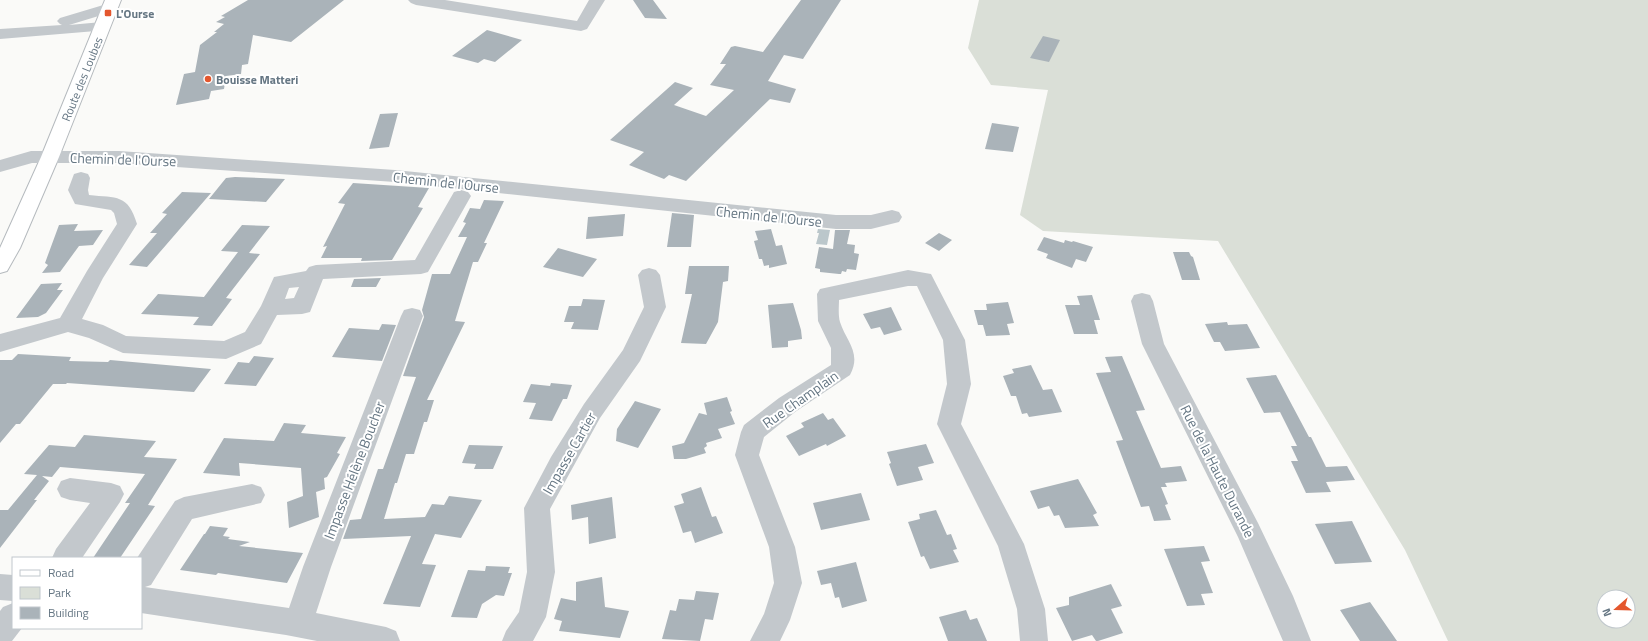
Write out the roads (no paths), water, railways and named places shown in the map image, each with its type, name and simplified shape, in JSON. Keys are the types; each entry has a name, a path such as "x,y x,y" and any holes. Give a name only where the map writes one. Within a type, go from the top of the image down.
{"main road":[{"name":"Route des Loubes","path":"0,266 10,248 50,157 112,4"}],"street":[{"path":"416,0 581,26 597,0"},
{"path":"24,32 112,4"},
{"path":"0,34 102,27"},
{"name":"Chemin de l'Ourse","path":"0,166 31,158 120,157 394,176 836,222 871,222 892,217"},
{"path":"68,324 94,276 127,224 123,210 116,204 82,200 78,190 81,178"},
{"path":"0,343 68,324 95,331 123,344 226,350 253,338 271,308 281,282 313,277 316,272 421,267 461,196"},
{"name":"Impasse Cartier","path":"516,641 532,617 541,572 538,508 560,465 592,411 632,355 655,307 649,275"},
{"name":"Rue Champlain","path":"764,641 776,620 788,584 782,547 747,455 753,432 787,405 842,370 842,348 829,322 828,294 908,278 924,279 954,340 959,384 949,424 1011,544 1031,610 1034,641"},
{"name":"Rue de la Haute Durande","path":"1142,301 1153,344 1249,531 1284,606 1297,641"},
{"name":"Impasse Hélène Boucher","path":"298,624 317,567 412,316"},
{"path":"67,557 111,494 70,489"},
{"path":"142,574 184,509 252,495"},
{"path":"0,587 12,588"},
{"path":"142,600 298,624 386,641"},
{"path":"0,634 12,618"}],"place":[{"name":"L'Ourse","path":"108,13"},
{"name":"Bouisse Matteri","path":"208,79"}]}
